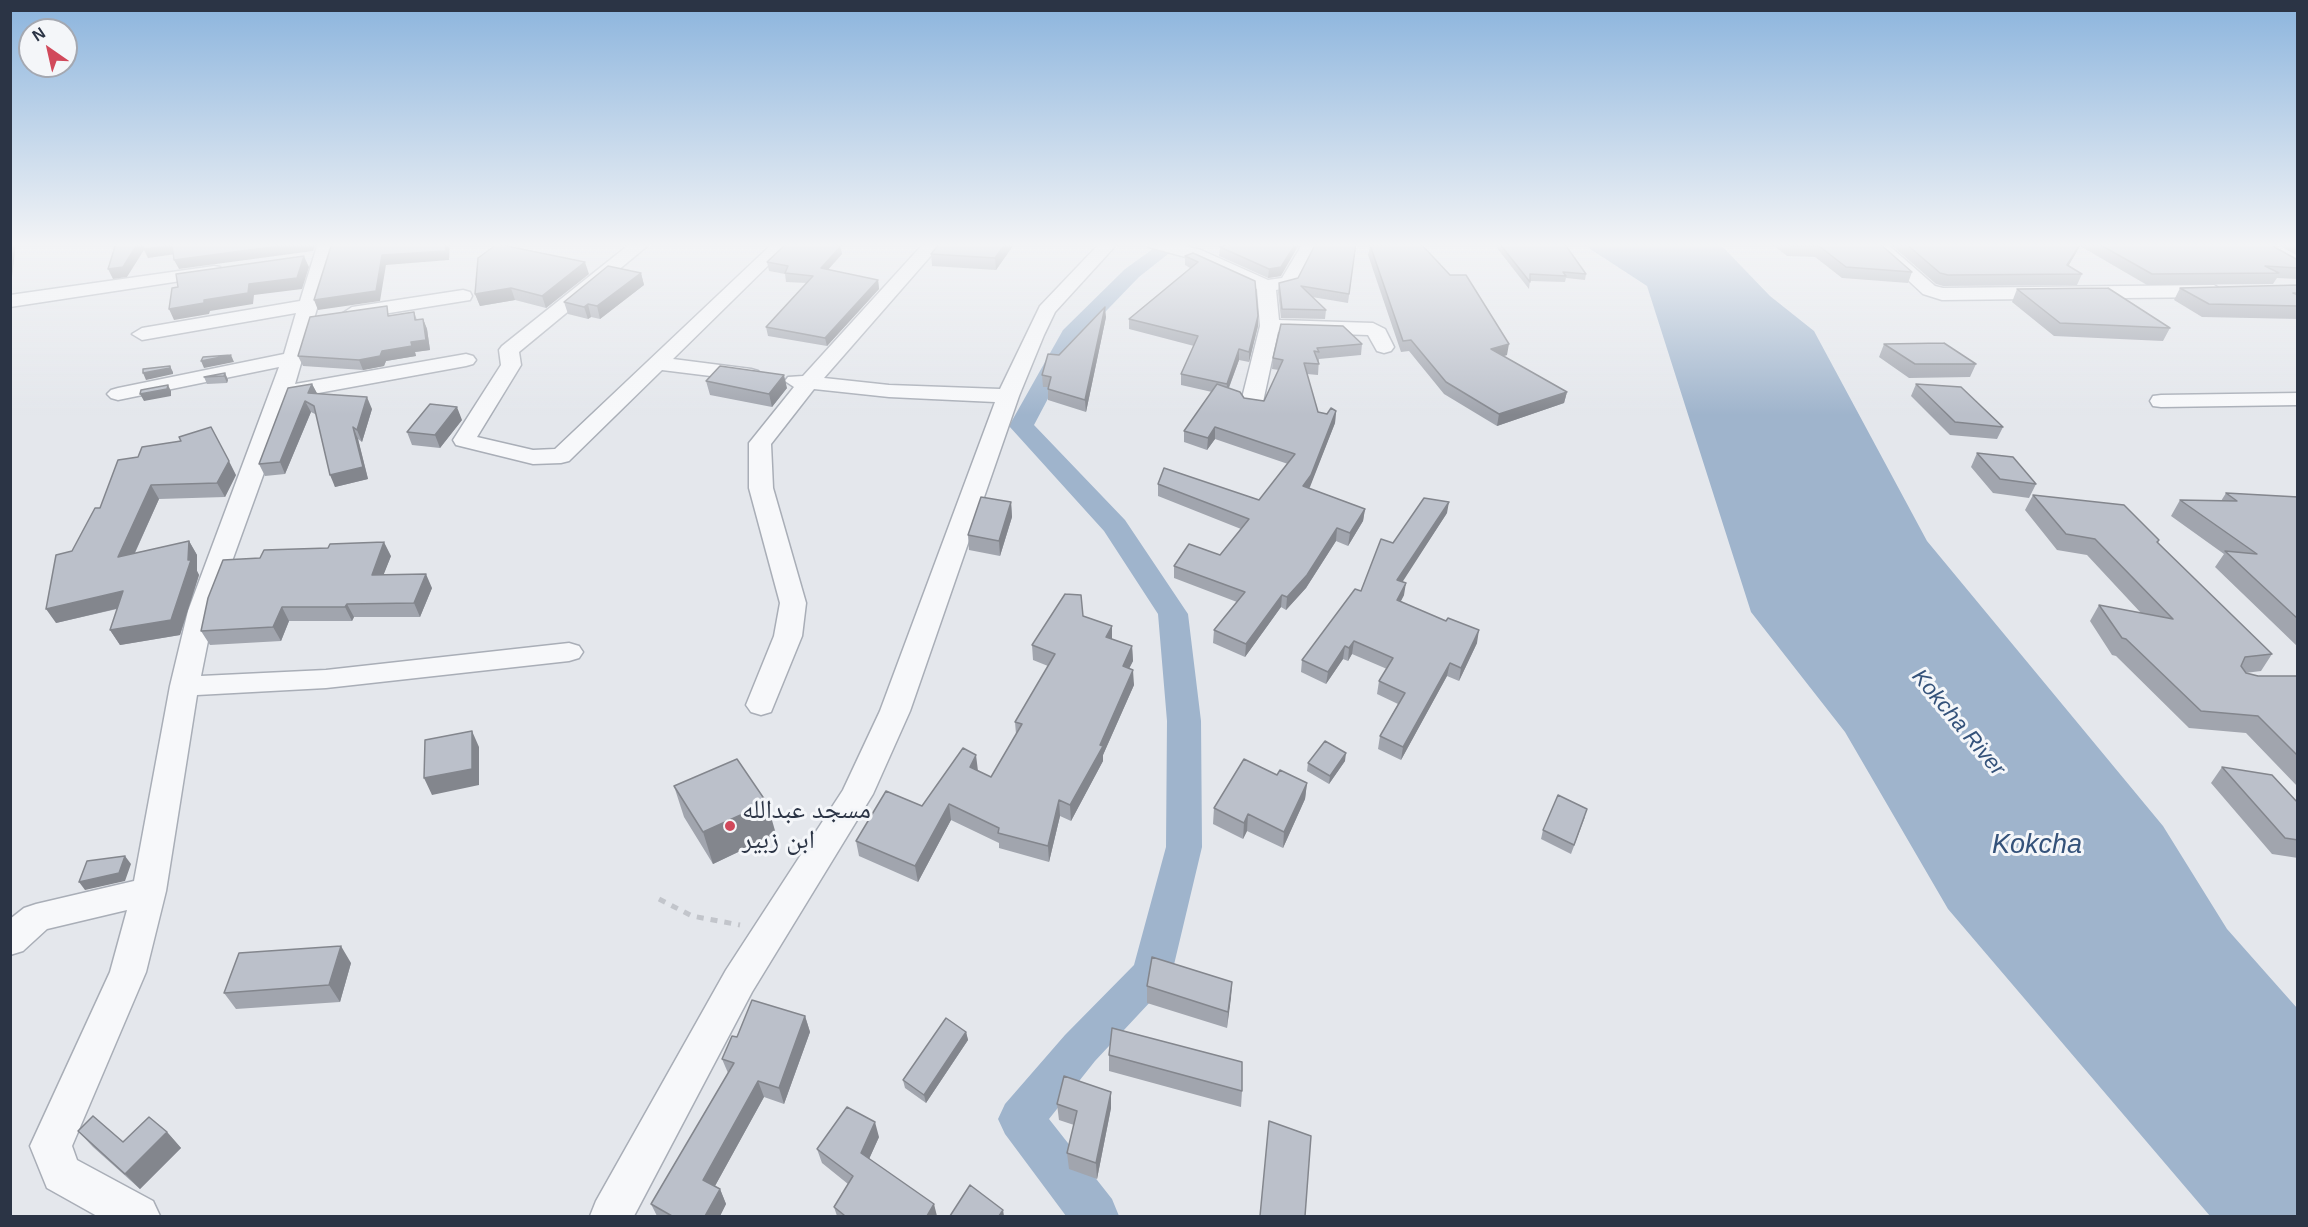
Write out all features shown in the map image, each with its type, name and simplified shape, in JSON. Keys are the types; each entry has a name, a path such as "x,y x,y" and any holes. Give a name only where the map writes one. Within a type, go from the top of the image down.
{"street":[{"path":"138,1216 62,1173 51,1146 128,972 149,891 184,686 201,611 282,393 291,359 318,315 318,300"},
{"path":"142,334 430,300"},
{"path":"571,300 509,350 511,365 464,440 532,457 561,456 725,300"},
{"path":"760,705 788,636 794,603 762,488 760,443 808,383 882,300"},
{"path":"611,1216 739,981 857,794 890,721 1008,396 1047,310 1056,300"},
{"path":"1251,402 1270,326 1267,300"},
{"path":"1270,326 1373,329 1384,347"},
{"path":"118,394 291,359"},
{"path":"282,393 466,360"},
{"path":"660,364 889,391 1008,396"},
{"path":"2161,400 2298,399"},
{"path":"184,686 326,680 569,652"},
{"path":"10,941 36,918 149,891"}],"path":[{"path":"659,898 672,908 692,915 771,931"}],"water":[{"name":"Kokcha","path":"1652,300 1775,300 1814,331 1927,541 2163,826 2227,929 2297,1008 2297,1216 2210,1216 1948,909 1845,732 1751,612"}],"building":[{"path":"170,300 204,300 204,303 169,309"},
{"path":"605,300 597,306 588,304 584,307 564,302"},
{"path":"791,300 859,300 825,338 766,327"},
{"path":"1152,300 1257,300 1258,316 1249,352 1239,349 1227,384 1181,374 1198,336 1129,319"},
{"path":"1281,300 1316,300 1326,310 1282,309"},
{"path":"1389,300 1482,300 1509,344 1491,349 1567,392 1499,414 1446,382 1411,340 1403,341"},
{"path":"2031,300 2127,300 2170,328 2060,323"},
{"path":"2202,300 2298,300 2298,306 2209,304"},
{"path":"387,306 388,316 414,312 415,320 423,319 426,340 411,342 412,346 382,351 380,356 359,360 298,356 310,317"},
{"path":"1105,307 1085,400 1048,389 1051,377 1042,375 1048,354 1059,355"},
{"path":"1281,324 1343,326 1362,344 1317,348 1319,352 1314,351 1319,364 1304,363 1318,412 1327,414 1331,408 1336,411 1311,475 1303,486 1365,509 1350,533 1337,528 1307,575 1287,597 1282,595 1246,644 1214,630 1245,592 1174,566 1189,544 1220,555 1249,519 1158,484 1164,468 1259,500 1295,454 1215,427 1208,438 1184,431 1217,384 1240,392 1244,398 1264,401 1283,360 1273,358"},
{"path":"1944,343 1976,364 1915,364 1884,344"},
{"path":"231,355 201,361 203,357"},
{"path":"170,366 170,368 143,373 143,369"},
{"path":"720,366 784,375 769,394 706,381"},
{"path":"225,373 224,376 204,377"},
{"path":"312,384 308,393 367,397 357,430 353,427 363,467 330,475 314,406 305,401 280,462 259,464 288,388"},
{"path":"1916,384 1961,387 2003,427 1955,422"},
{"path":"168,385 167,389 140,394 141,390"},
{"path":"430,404 457,407 435,435 407,432"},
{"path":"211,427 229,461 217,483 151,485 118,557 189,541 188,560 191,560 171,620 110,630 123,591 46,609 56,555 72,551 95,508 100,508 118,460 138,457 142,447 181,441 179,437"},
{"path":"1977,453 2013,457 2036,484 2000,479"},
{"path":"2226,493 2298,497 2298,619 2225,551 2257,554 2180,500 2237,501"},
{"path":"2033,495 2124,505 2159,540 2157,542 2272,654 2245,657 2241,666 2246,673 2258,676 2298,676 2298,756 2258,716 2201,711 2126,639 2122,638 2099,605 2173,619 2095,539 2066,534"},
{"path":"981,497 1011,502 999,541 968,535"},
{"path":"1424,498 1449,502 1397,580 1406,583 1397,600 1446,621 1448,618 1479,630 1461,668 1450,663 1403,747 1380,736 1405,693 1379,681 1393,658 1354,641 1349,648 1345,646 1328,672 1302,660 1355,589 1361,591 1381,539 1393,543"},
{"path":"384,542 372,575 426,574 414,603 347,604 345,607 282,607 273,627 201,631 208,598 223,560 260,558 264,550 328,548 330,544"},
{"path":"1065,594 1081,595 1083,616 1112,626 1106,637 1132,646 1123,666 1133,670 1100,745 1103,746 1070,805 1059,800 1048,846 998,833 999,828 949,804 915,866 856,841 886,791 922,806 963,748 976,755 970,767 991,777 1022,724 1015,722 1055,654 1032,645"},
{"path":"472,731 472,769 424,778 425,740"},
{"path":"1325,741 1346,753 1330,776 1308,763"},
{"path":"737,759 767,803 703,832 674,786"},
{"path":"1244,759 1277,775 1280,770 1307,783 1284,832 1248,814 1244,823 1214,808"},
{"path":"2222,767 2272,775 2298,803 2298,840 2285,838"},
{"path":"1558,795 1587,809 1574,845 1543,830"},
{"path":"125,856 119,873 79,882 87,861"},
{"path":"341,946 329,985 224,993 239,953"},
{"path":"1152,957 1232,982 1228,1012 1147,986"},
{"path":"752,1000 805,1016 779,1088 758,1081 703,1180 720,1189 705,1216 672,1216 651,1204 734,1063 722,1059 732,1036 737,1037"},
{"path":"946,1018 966,1032 924,1095 903,1080"},
{"path":"1112,1028 1242,1062 1242,1091 1109,1055"},
{"path":"1064,1076 1111,1092 1096,1163 1067,1153 1077,1111 1057,1104"},
{"path":"847,1107 875,1122 861,1153 934,1204 927,1216 843,1216 834,1207 853,1176 817,1149"},
{"path":"93,1116 123,1142 149,1117 167,1132 125,1174 78,1131"},
{"path":"1269,1121 1311,1136 1305,1216 1260,1216"},
{"path":"970,1185 1003,1210 999,1216 950,1216"}],"waterway":[{"path":"1095,1216 1021,1119 1080,1048 1152,973 1184,847 1184,721 1173,614 1115,526 1021,426 1071,335 1105,300"}],"place":[{"name":"مسجد عبدالله ابن زبیر","path":"730,826"}],"water label":[{"name":"Kokcha River","path":"1958,723"}]}
